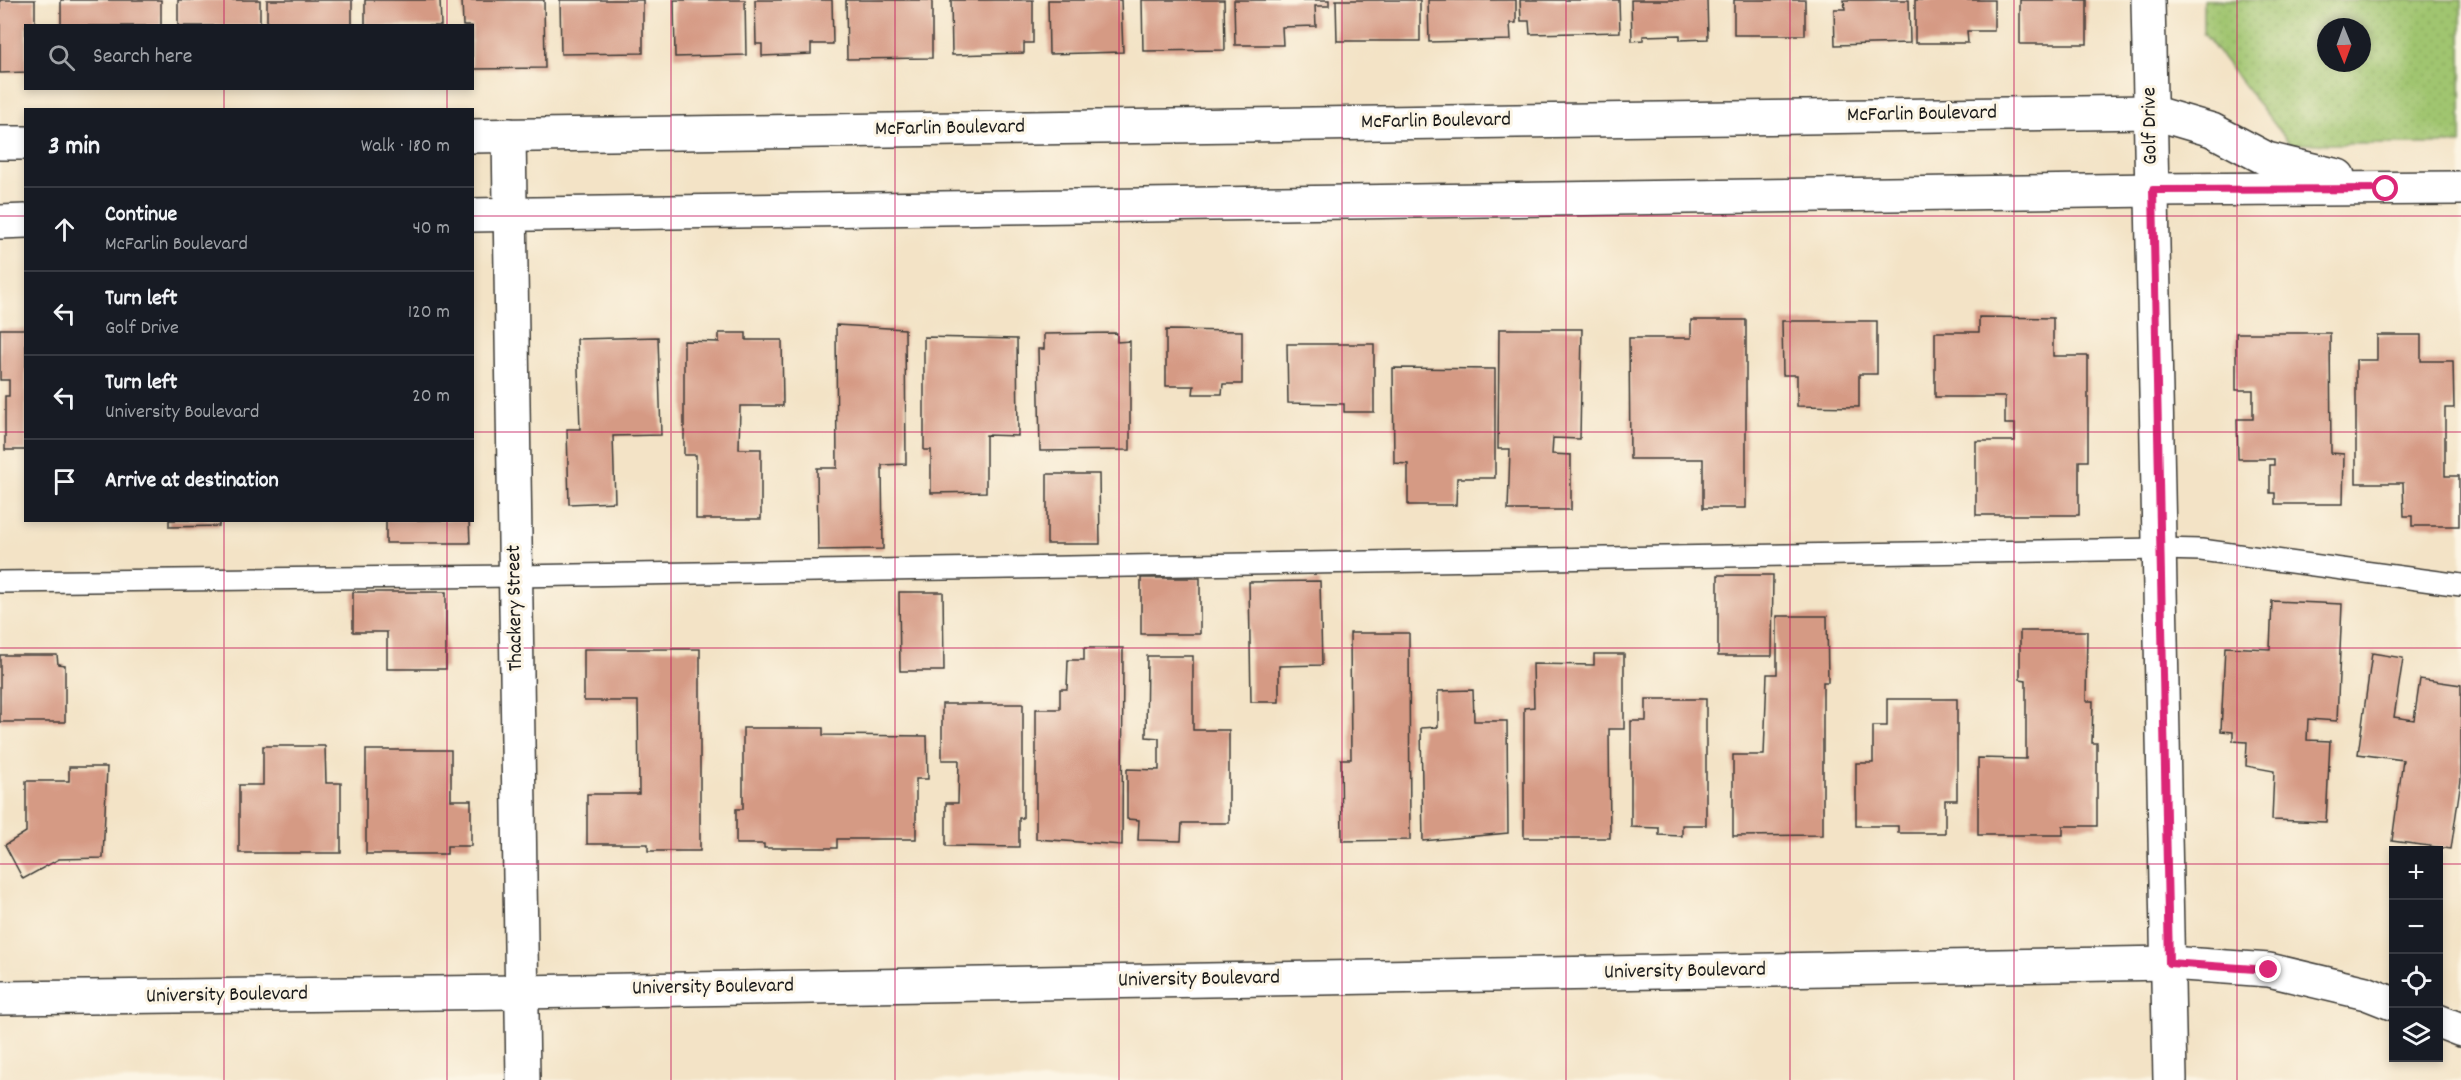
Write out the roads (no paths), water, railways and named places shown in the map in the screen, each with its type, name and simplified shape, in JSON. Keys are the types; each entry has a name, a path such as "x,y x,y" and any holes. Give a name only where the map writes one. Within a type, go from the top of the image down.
{"street":[{"name":"Golf Drive","path":"2148,0 2170,1080"},
{"name":"McFarlin Boulevard","path":"474,136 2151,112 2212,130 2267,159 2386,189"},
{"name":"Thackery Street","path":"509,135 523,1080"},
{"path":"0,143 24,143"},
{"name":"McFarlin Boulevard","path":"474,215 2153,190 2461,188"},
{"path":"0,222 24,221"},
{"name":"University Boulevard","path":"0,998 521,992 2169,963 2269,970 2366,993 2389,1002"},
{"path":"2443,1022 2461,1029"}],"lane":[{"path":"0,582 515,576 2160,549 2201,550 2461,585"}]}
